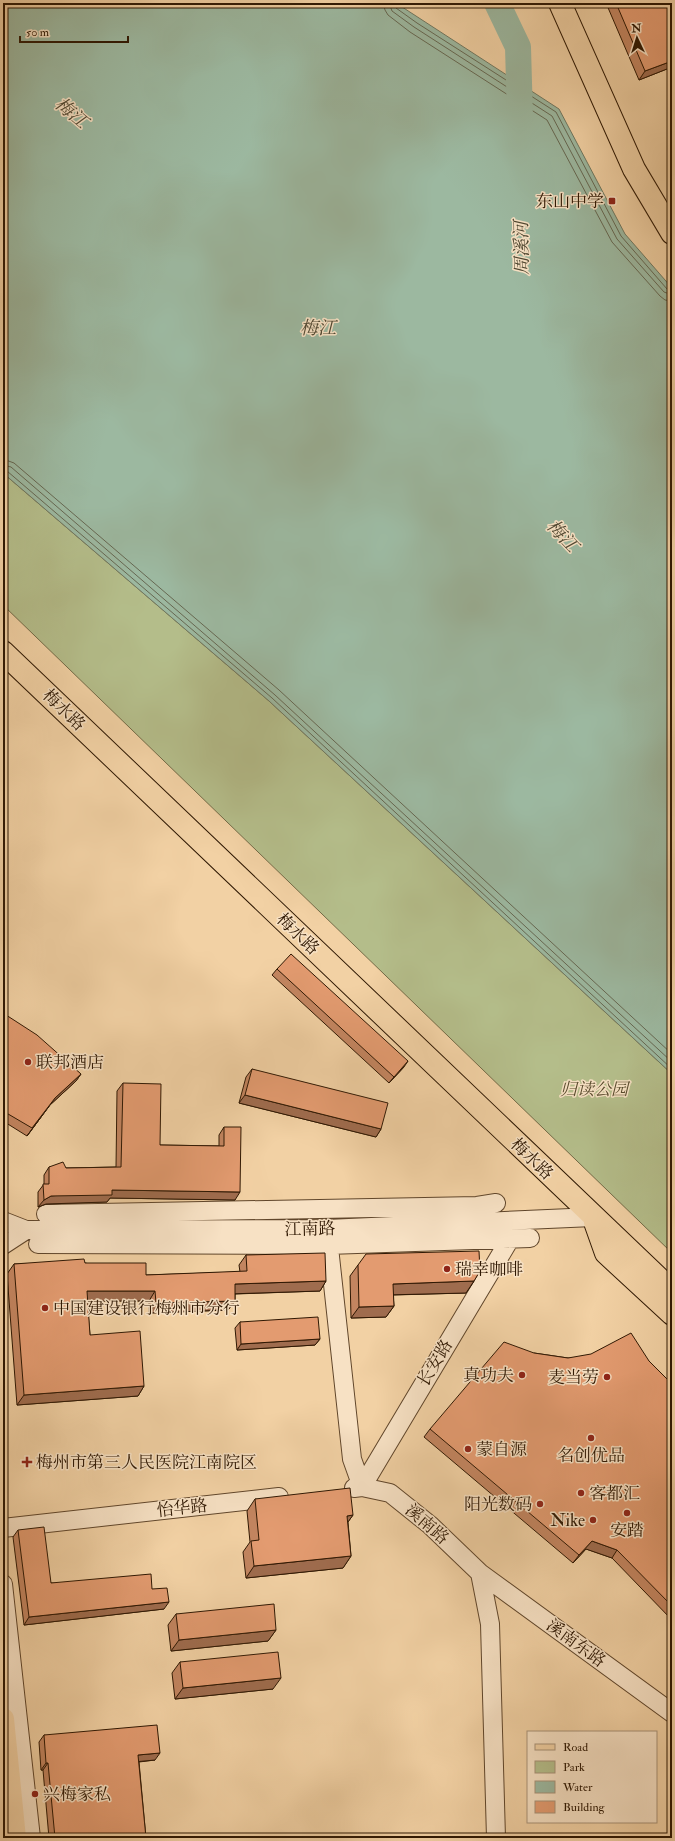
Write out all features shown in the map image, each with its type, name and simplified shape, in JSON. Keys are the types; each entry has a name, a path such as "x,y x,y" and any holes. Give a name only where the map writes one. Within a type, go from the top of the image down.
{"main road":[{"path":"560,3 634,169 672,233"},
{"name":"梅水路","path":"6,660 672,1291"},
{"name":"梅水路","path":"593,1217 606,1253 672,1314"},
{"path":"3,1719 15,1838"}],"street":[{"path":"46,1214 469,1206 496,1203"},
{"name":"江南路","path":"3,1221 26,1230 328,1237 593,1217"},
{"path":"3,1245 26,1230"},
{"path":"328,1237 352,1459 362,1488 338,1490"},
{"path":"38,1244 328,1237 530,1238"},
{"name":"长安路","path":"362,1488 510,1238"},
{"name":"溪南路","path":"362,1488 390,1493 430,1525 480,1573"},
{"name":"怡华路","path":"3,1528 299,1494"},
{"path":"480,1573 490,1624 496,1838"},
{"name":"溪南东路","path":"480,1573 672,1713"},
{"path":"3,1584 31,1838"}],"green space":[{"name":"归读公园","path":"3,473 269,701 672,1074 672,1253 3,605"}],"water":[{"name":"梅江","path":"3,3 396,3 559,109 625,234 672,288 672,1074 269,701 3,473"}],"building":[{"path":"616,3 672,3 672,61 645,71"},
{"path":"291,954 408,1061 394,1077 277,969"},
{"name":"联邦酒店","path":"3,1013 37,1035 81,1074 55,1098 32,1128 3,1111"},
{"path":"252,1069 388,1103 381,1129 245,1095"},
{"path":"123,1083 161,1084 160,1145 224,1146 224,1127 241,1127 240,1192 112,1190 112,1195 51,1196 44,1200 43,1184 49,1184 49,1167 63,1162 66,1168 121,1167"},
{"path":"479,1251 480,1271 474,1281 393,1284 394,1306 359,1307 358,1265 366,1254"},
{"path":"325,1253 326,1281 235,1284 235,1301 156,1303 155,1291 87,1291 90,1335 140,1331 144,1386 24,1395 14,1264 84,1259 85,1263 146,1263 146,1275 247,1271 246,1255"},
{"path":"318,1317 320,1339 241,1344 240,1322"},
{"name":"客都汇","path":"631,1333 649,1361 672,1384 672,1606 617,1550 592,1541 579,1555 430,1429 504,1342 534,1353 568,1358 591,1354"},
{"path":"350,1488 353,1515 347,1516 351,1556 254,1566 251,1541 259,1540 255,1499"},
{"path":"44,1527 51,1583 151,1574 152,1589 167,1588 169,1602 29,1617 18,1530"},
{"path":"274,1604 276,1630 179,1640 176,1614"},
{"path":"278,1652 281,1678 183,1688 180,1662"},
{"path":"157,1725 160,1753 138,1755 146,1838 55,1838 44,1735"}],"waterway":[{"name":"周溪河","path":"497,3 518,47 520,118"}],"place":[{"name":"东山中学","path":"612,201"},
{"name":"联邦酒店","path":"28,1062"},
{"name":"瑞幸咖啡","path":"447,1269"},
{"name":"中国建设银行梅州市分行","path":"45,1308"},
{"name":"真功夫","path":"522,1375"},
{"name":"麦当劳","path":"607,1377"},
{"name":"名创优品","path":"591,1438"},
{"name":"蒙自源","path":"468,1449"},
{"name":"梅州市第三人民医院江南院区","path":"27,1462"},
{"name":"客都汇","path":"581,1493"},
{"name":"阳光数码","path":"540,1504"},
{"name":"安踏","path":"627,1513"},
{"name":"Nike","path":"593,1520"},
{"name":"兴梅家私","path":"35,1794"}]}
